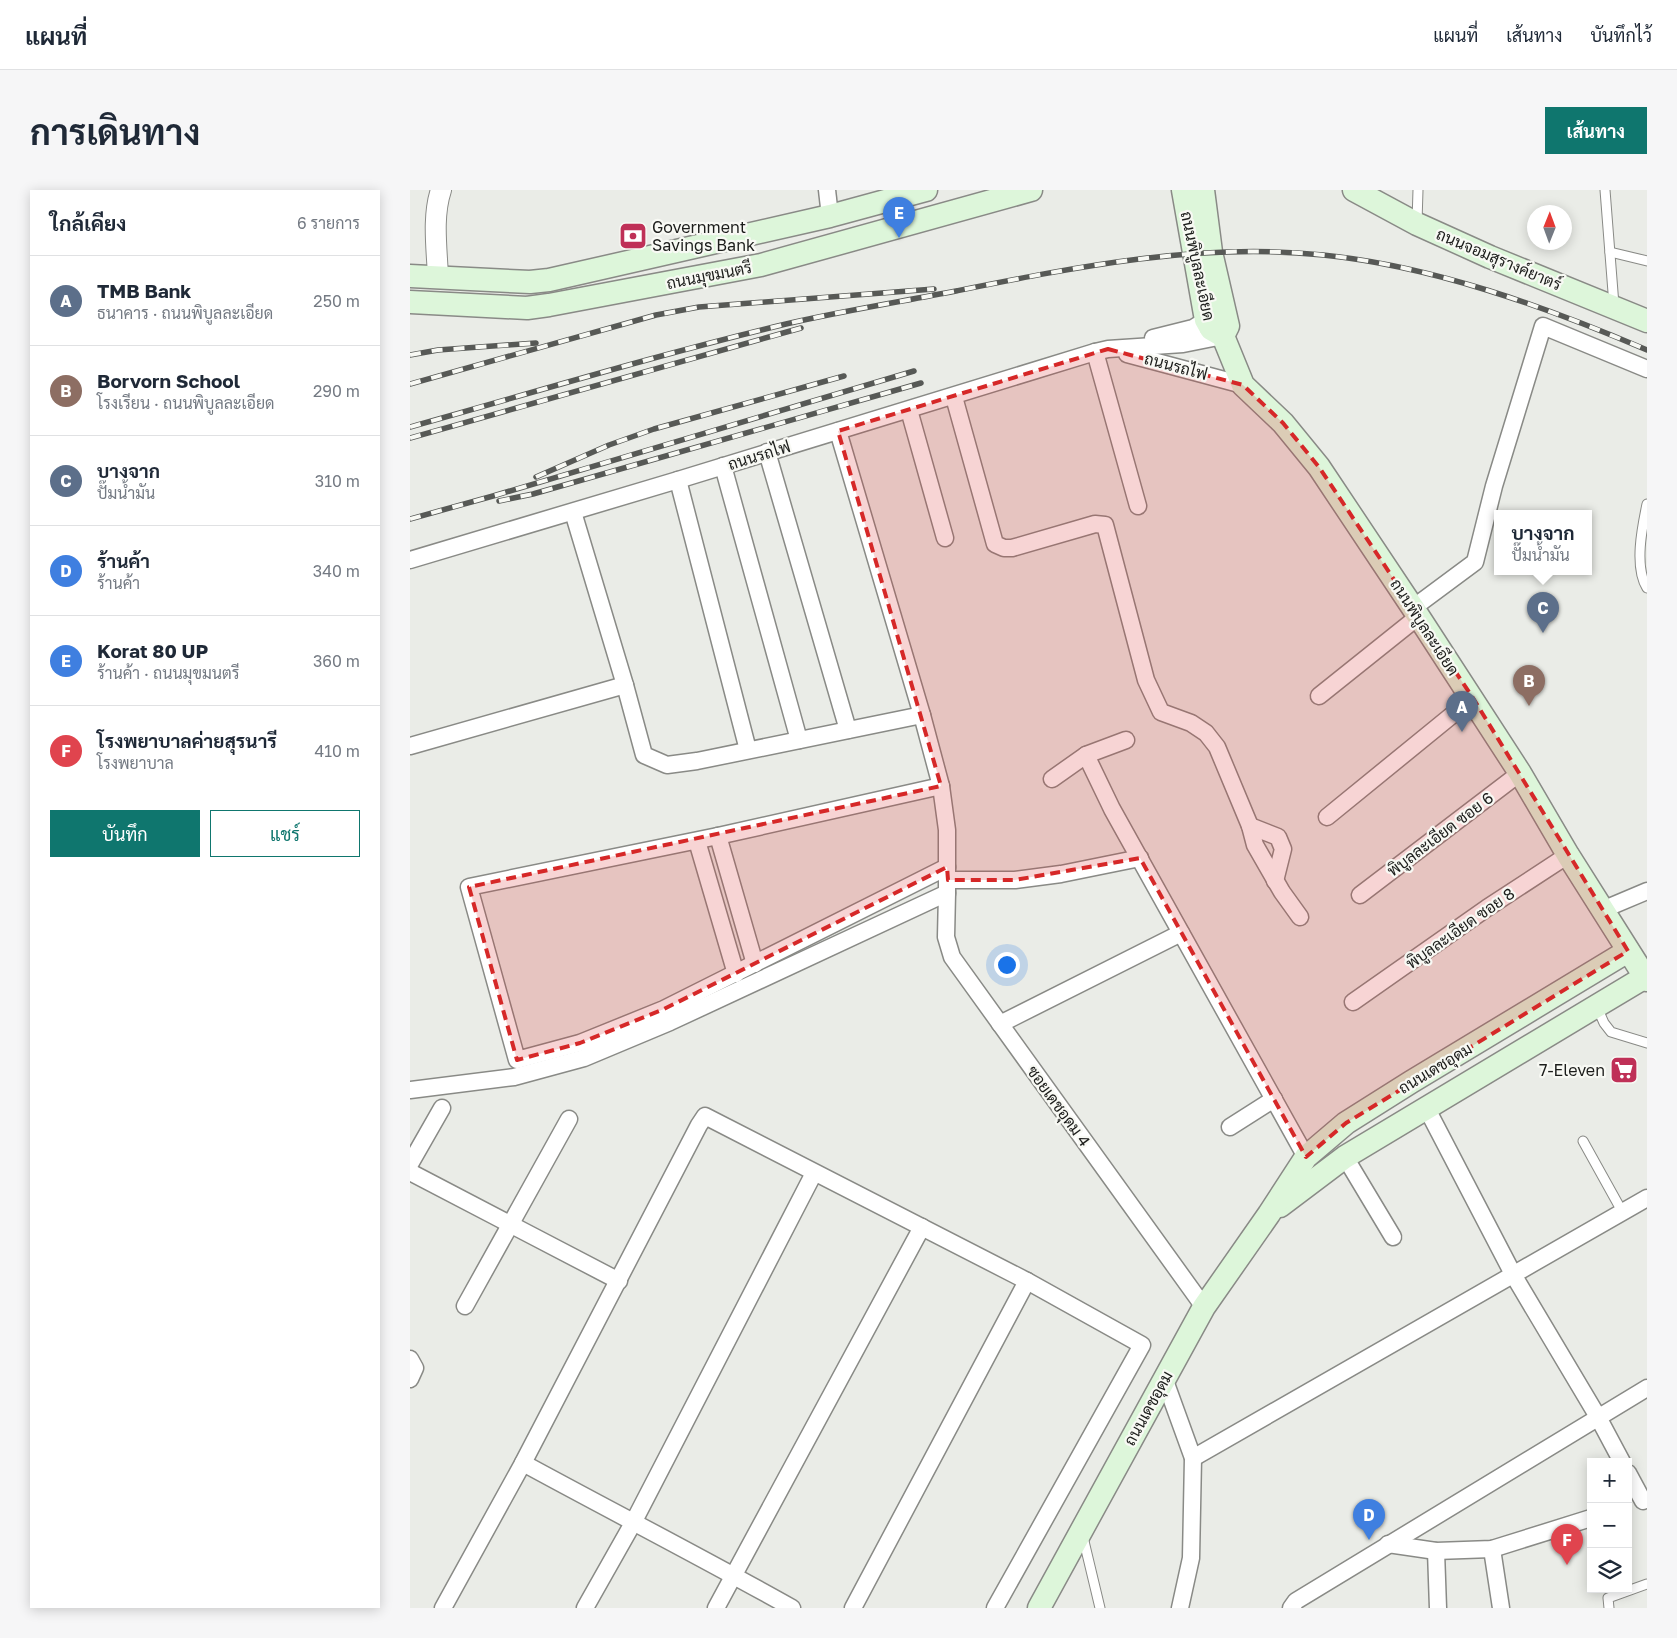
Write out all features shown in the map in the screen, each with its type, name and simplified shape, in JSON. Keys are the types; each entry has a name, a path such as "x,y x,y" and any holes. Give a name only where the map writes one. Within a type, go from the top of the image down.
{"main road":[{"name":"ถนนมุขมนตรี","path":"410,276 530,282 549,280 830,216 926,190"},
{"name":"ถนนมุขมนตรี","path":"410,302 527,308 549,306 761,265 1031,190"},
{"name":"ถนนพิบูลละเอียด","path":"1183,190 1206,320 1210,329 1223,336 1243,385 1283,423 1319,467 1473,698 1520,772 1568,855 1646,978"},
{"name":"ถนนพิบูลละเอียด","path":"1202,190 1212,252 1228,326 1223,336"},
{"name":"ถนนจอมสุรางค์ยาตร์","path":"1354,190 1417,224 1490,257 1647,322"},
{"path":"754,233 761,265"},
{"path":"438,277 447,303"},
{"name":"ถนนเดชอุดม","path":"1039,1608 1204,1306 1269,1214 1306,1157 1346,1123 1628,951"},
{"name":"ถนนเดชอุดม","path":"1269,1214 1345,1157 1646,978"},
{"path":"1411,1082 1426,1109"}],"street":[{"path":"438,277 436,226 438,198 441,190"},
{"path":"826,190 830,216"},
{"name":"ถนนรถไฟ","path":"410,560 909,410 1119,344 1170,335 1193,328 1206,320"},
{"path":"1319,696 1475,562 1494,486 1543,326 1647,369"},
{"name":"ถนนรถไฟ","path":"1101,351 1162,347 1223,336"},
{"path":"1101,351 1138,506"},
{"name":"ถนนรถไฟ","path":"1101,351 1162,362 1243,385"},
{"path":"954,396 995,544 1004,548 1012,548 1095,524 1104,525 1146,680 1161,712 1192,723 1206,733 1217,747 1264,864 1300,918"},
{"path":"909,410 945,538"},
{"name":"ซอยเดชอุดม 4","path":"838,431 922,715 941,786 947,830 946,937 952,957 1204,1306"},
{"path":"767,452 848,730"},
{"path":"723,466 799,740"},
{"path":"678,480 748,750"},
{"path":"573,512 644,754 667,765 697,761 922,715"},
{"path":"410,746 625,685"},
{"path":"1328,817 1473,698"},
{"path":"1052,779 1086,755 1126,740"},
{"path":"1086,755 1112,809 1306,1157"},
{"name":"พิบูลละเอียด ซอย 6","path":"1360,895 1520,772"},
{"path":"941,786 697,841 469,887 517,1060 580,1043 664,1009 755,964 947,880 1015,880 1060,874 1140,858"},
{"path":"1250,826 1278,837 1283,849 1275,881"},
{"path":"718,836 755,964"},
{"path":"697,841 736,974"},
{"name":"พิบูลละเอียด ซอย 8","path":"1353,1002 1487,908 1568,855"},
{"path":"410,1090 514,1077 584,1058 670,1022 947,880"},
{"path":"1602,910 1647,891"},
{"path":"1000,1024 1181,933"},
{"path":"1230,1127 1274,1099"},
{"path":"410,1164 442,1108"},
{"path":"1426,1109 1514,1276 1598,1417 1620,1458"},
{"path":"443,1608 523,1463 705,1116 1027,1281 1142,1345 995,1608"},
{"path":"465,1306 569,1119"},
{"path":"1345,1157 1393,1238"},
{"path":"410,1172 619,1281"},
{"path":"585,1608 632,1523 814,1173"},
{"path":"1193,1458 1623,1214 1647,1198"},
{"path":"716,1608 922,1227"},
{"path":"853,1608 1027,1281"},
{"path":"410,1359 416,1368 410,1379"},
{"path":"1164,1378 1193,1458 1192,1558 1180,1608"},
{"path":"1291,1608 1296,1601 1388,1544 1647,1388"},
{"path":"523,1463 632,1523 734,1575 792,1608"},
{"path":"1632,1484 1639,1502"},
{"path":"1388,1544 1436,1551 1492,1549 1587,1519"},
{"path":"1492,1549 1501,1608"},
{"path":"1436,1551 1438,1608"}],"lane":[{"path":"1417,224 1418,190"},
{"path":"1605,190 1614,308"},
{"path":"1610,252 1647,261"},
{"path":"1647,504 1640,567 1643,582 1647,588"},
{"path":"1596,1007 1611,1032 1647,1043"},
{"path":"1583,1141 1623,1214"},
{"path":"1082,1529 1100,1608"},
{"path":"1610,1608 1608,1598 1647,1584"}],"highlighted area":[{"path":"1108,349 1243,385 1283,423 1319,467 1473,698 1628,951 1346,1123 1306,1157 1140,858 1015,880 948,880 947,867 664,1009 580,1043 517,1060 469,887 941,786 838,431"}],"railway":[{"path":"410,427 645,361 807,319 1047,273 1184,254 1277,252 1364,260 1406,268 1488,290 1609,334 1647,350"},
{"path":"410,384 656,315 699,307 934,289"},
{"path":"410,438 801,328"},
{"path":"410,355 438,350 536,343"},
{"path":"410,519 914,371"},
{"path":"536,477 609,445 654,429 844,376"},
{"path":"499,501 533,494 921,383"}],"place":[{"name":"Government Savings Bank","path":"633,236"},
{"name":"Korat 80 UP","path":"899,238"},
{"name":"บางจาก","path":"1543,633"},
{"name":"Borvorn School","path":"1529,706"},
{"name":"TMB Bank","path":"1462,732"},
{"name":"7-Eleven","path":"1624,1070"},
{"name":"ร้านค้า","path":"1369,1540"},
{"name":"โรงพยาบาลค่ายสุรนารี","path":"1567,1565"}]}
